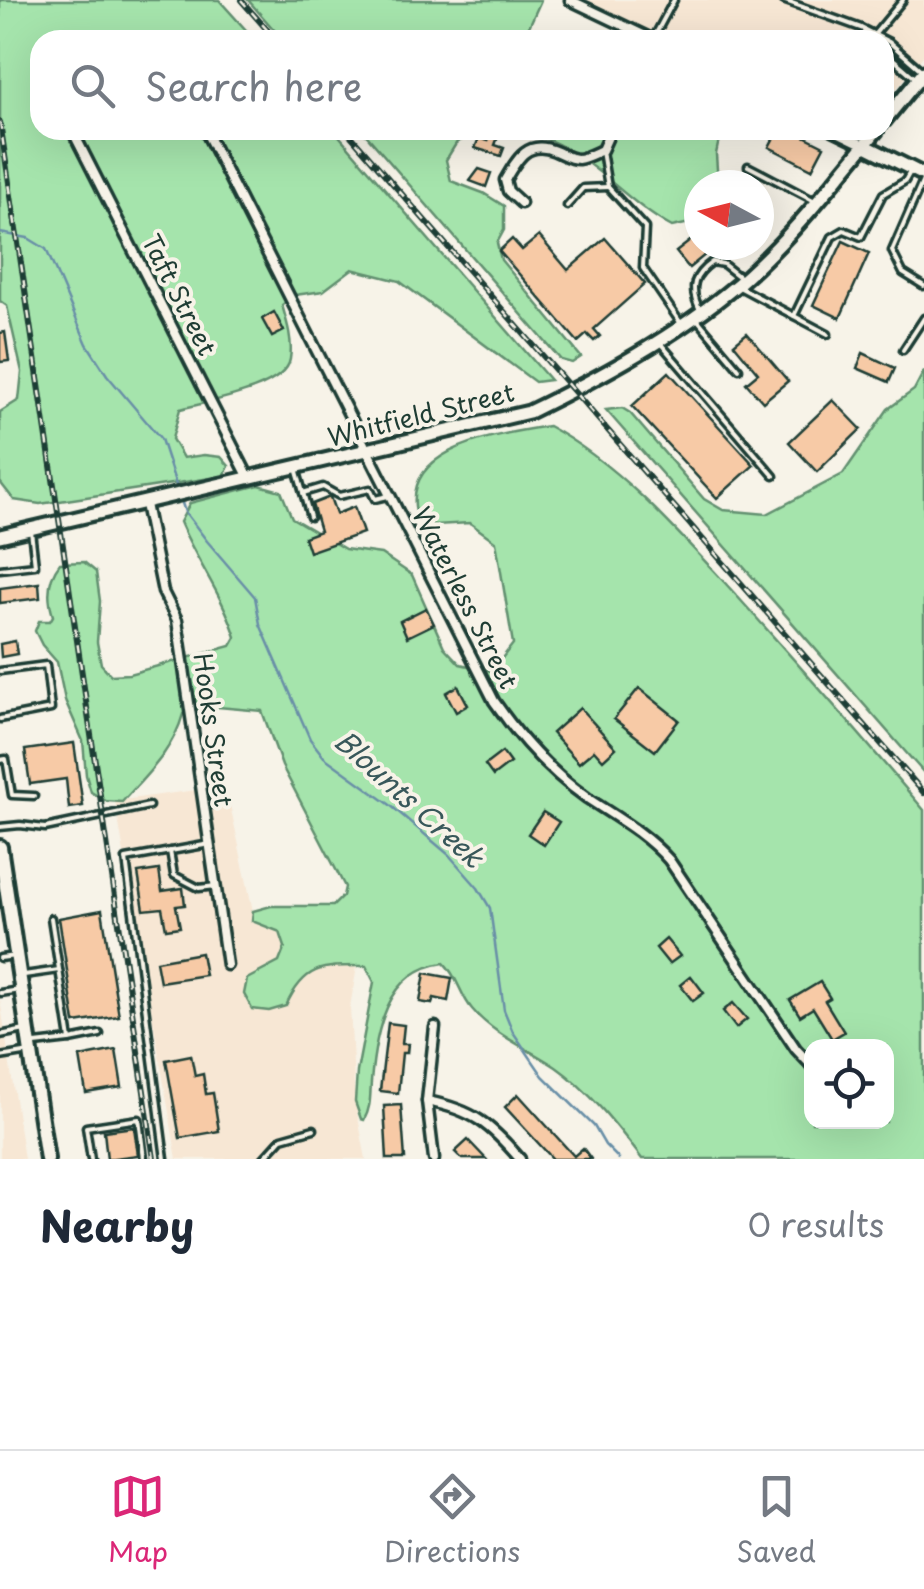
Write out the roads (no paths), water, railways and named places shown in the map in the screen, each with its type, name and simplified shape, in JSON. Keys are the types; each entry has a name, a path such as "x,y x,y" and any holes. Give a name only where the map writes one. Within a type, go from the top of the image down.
{"main road":[{"path":"894,109 922,75"},
{"name":"Whitfield Street","path":"0,536 529,412 658,340 740,282 817,202 868,140"},
{"path":"864,145 920,174"},
{"path":"0,847 5,912 16,956 47,1159"}],"street":[{"path":"570,0 632,30"},
{"name":"Taft Street","path":"77,140 250,479"},
{"name":"Waterless Street","path":"210,140 480,677 509,723 567,782 643,833 670,860 804,1058"},
{"path":"521,203 508,191 506,180 520,155 533,147 552,148 567,157 581,159 602,150 606,140"},
{"path":"854,140 864,145"},
{"name":"Hooks Street","path":"145,504 163,592 177,620 227,965"},
{"path":"434,1028 427,1101 434,1159"},
{"path":"427,1101 467,1111 490,1125 520,1159"}],"lane":[{"path":"658,30 674,0"},
{"path":"783,0 864,30"},
{"path":"879,30 902,0"},
{"path":"894,47 922,75"},
{"path":"894,57 922,75"},
{"path":"602,150 608,186 645,228 644,268 682,325"},
{"path":"748,166 817,202"},
{"path":"920,174 892,251 903,273 924,286"},
{"path":"794,316 832,237 844,230 861,237 883,194 920,174"},
{"path":"567,206 583,188 608,186"},
{"path":"739,369 698,314 693,282 712,262 723,264 740,282 828,334"},
{"path":"903,350 924,318"},
{"path":"658,340 774,476"},
{"path":"296,468 310,517"},
{"path":"303,493 324,487 339,496 370,490 375,499 390,496"},
{"path":"0,570 36,565 30,528"},
{"path":"0,671 46,665 51,709 0,719"},
{"path":"0,760 6,759 12,795 34,796"},
{"path":"0,827 45,828 149,806"},
{"path":"166,1159 126,859 210,844"},
{"path":"170,851 174,875 199,888 216,886"},
{"path":"50,918 70,1040"},
{"path":"0,958 16,956"},
{"path":"0,992 59,970"},
{"path":"0,1035 28,1030"},
{"path":"0,1057 100,1034"},
{"path":"91,1159 86,1127 139,1120 144,1159"},
{"path":"263,1159 282,1138 314,1130"}],"waterway":[{"name":"Blounts Creek","path":"0,233 28,238 46,249 87,344 107,375 161,439 177,488"},
{"name":"Blounts Creek","path":"181,500 185,512 207,541 255,597 260,624 310,739 324,757 389,804 449,855 478,888 490,908 504,1010 513,1032 543,1076 594,1126 619,1159"}],"railway":[{"path":"241,0 267,30"},
{"path":"0,122 154,1159"},
{"path":"355,140 924,793"}]}
